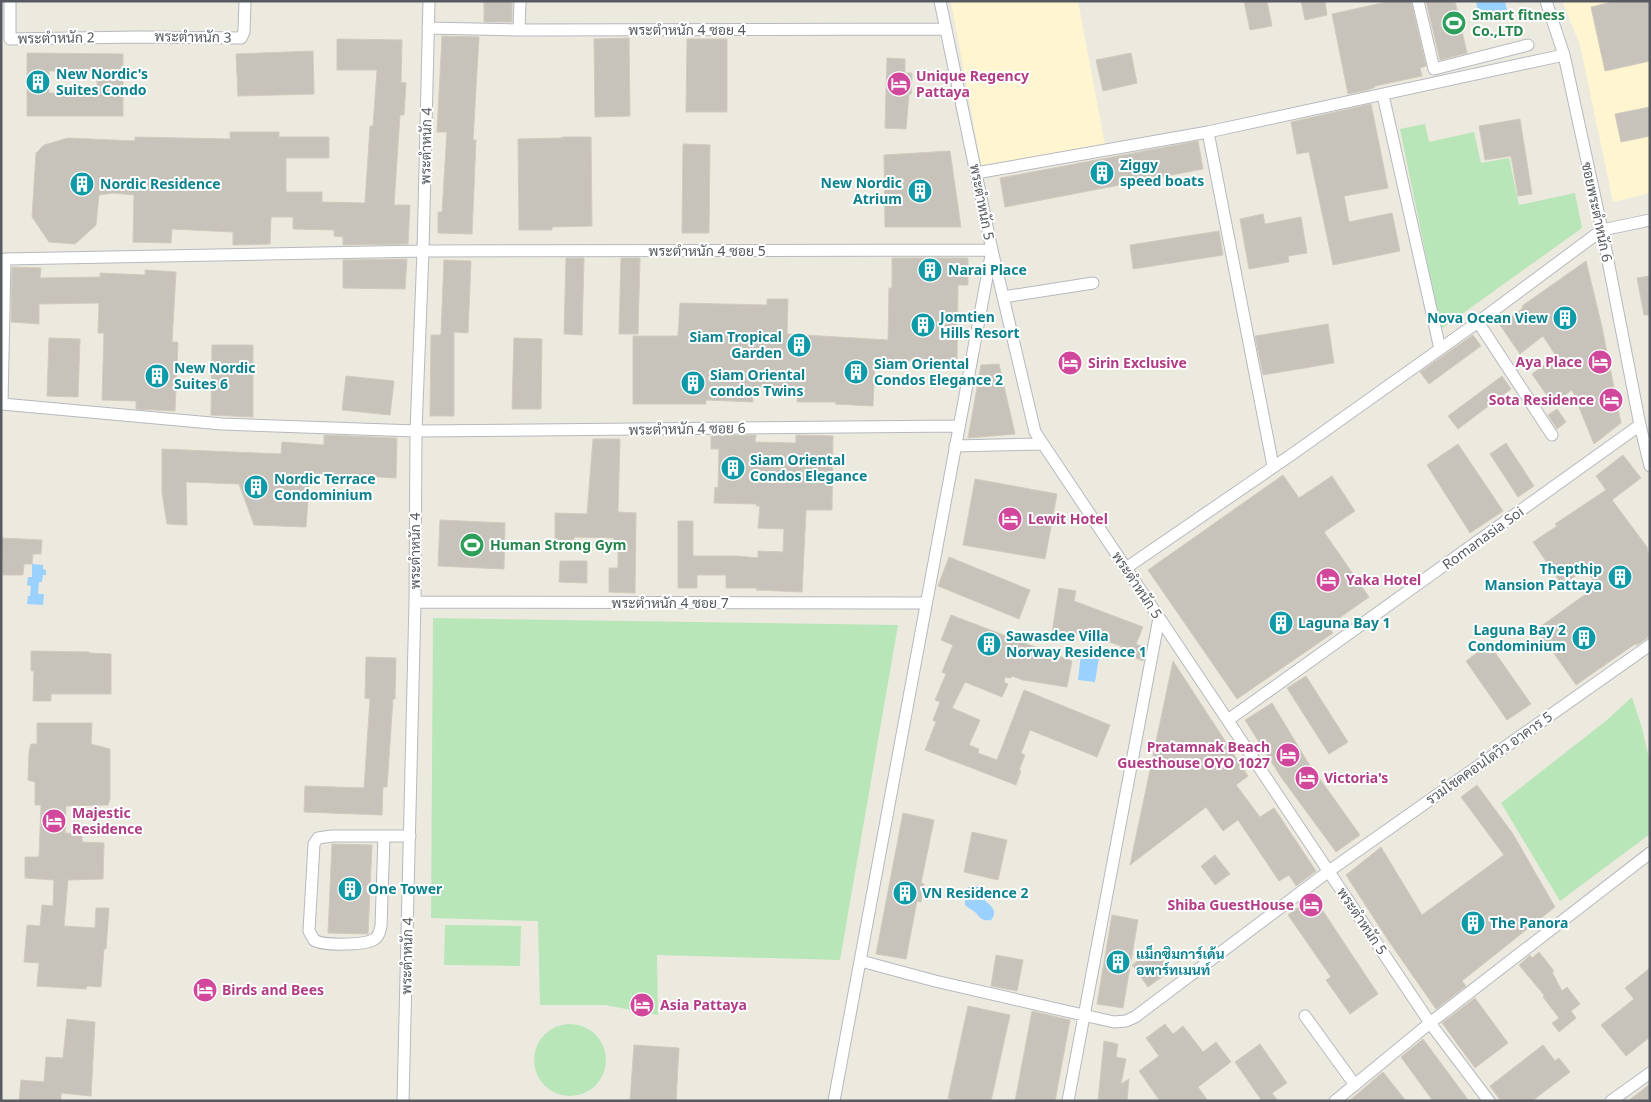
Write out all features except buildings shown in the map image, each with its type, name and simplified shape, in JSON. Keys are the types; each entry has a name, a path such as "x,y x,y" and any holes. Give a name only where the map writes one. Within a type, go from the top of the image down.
{"street":[{"name":"พระตำหนัก 2","path":"10,1 10,40 138,37"},
{"name":"พระตำหนัก 3","path":"138,37 240,38 244,32 245,1"},
{"name":"พระตำหนัก 4","path":"403,1101 415,602 416,431 423,251 429,1"},
{"path":"519,30 520,1"},
{"name":"พระตำหนัก 5","path":"940,1 992,250 1035,432 1430,1022 1489,1101"},
{"path":"1418,1 1434,68 1528,45"},
{"name":"ซอยพระตำหนัก 6","path":"1546,1 1564,55 1650,466"},
{"name":"พระตำหนัก 4 ซอย 4","path":"428,28 519,30 946,29"},
{"path":"976,173 1208,132 1564,55"},
{"path":"1383,95 1440,349"},
{"path":"1208,132 1273,466"},
{"path":"1126,568 1440,349 1602,230 1650,220"},
{"path":"834,1101 992,250"},
{"name":"พระตำหนัก 4 ซอย 5","path":"416,431 222,424 2,404 5,259 423,251 992,250"},
{"path":"1003,297 1092,283"},
{"path":"1478,322 1552,435"},
{"name":"Romanasia Soi","path":"1228,720 1640,425"},
{"name":"พระตำหนัก 4 ซอย 6","path":"416,431 958,426"},
{"path":"955,446 1043,444"},
{"name":"พระตำหนัก 4 ซอย 7","path":"415,602 926,603"},
{"path":"1068,1101 1159,618"},
{"name":"รวมโชคคอนโดวิว อาคาร 5","path":"861,961 935,981 1084,1016 1114,1022 1126,1021 1135,1017 1329,871 1650,645"},
{"path":"384,836 382,916 378,936 373,940 359,943 324,943 314,940 309,931 315,841 325,836 384,836 410,836"},
{"path":"1335,1101 1430,1022 1650,854"},
{"path":"1305,1016 1355,1085"},
{"path":"1611,1101 1650,1072"}],"shaded area":[{"path":"1078,1 1105,145 982,169 951,2"},
{"path":"1562,1 1650,1 1650,193 1613,202 1580,45"}],"green space":[{"path":"1425,124 1429,142 1474,132 1481,163 1509,158 1519,205 1575,193 1582,228 1441,329 1400,129"},
{"path":"433,618 898,625 840,960 657,955 658,1015 605,1005 540,1005 538,921 431,918"},
{"path":"1632,697 1650,763 1650,834 1560,901 1501,803 1607,720"},
{"path":"445,925 521,926 520,966 444,965"},
{"path":"570,1024 590,1030 600,1040 606,1060 600,1080 590,1090 570,1096 550,1090 540,1080 534,1060 540,1040 550,1030"}],"water":[{"path":"1476,1 1505,1 1508,15 1480,21"},
{"path":"32,564 43,565 43,569 46,570 46,575 43,575 42,582 39,582 38,594 44,594 43,605 27,604 31,586 27,585 28,577 32,577"},
{"path":"1081,654 1099,657 1095,682 1078,680"},
{"path":"975,886 983,891 985,901 993,909 994,914 991,920 982,919 965,905 968,887"}],"place":[{"name":"Smart fitness Co.,LTD","path":"1454,23"},
{"name":"New Nordic's Suites Condo","path":"38,82"},
{"name":"Unique Regency Pattaya","path":"899,84"},
{"name":"Ziggy speed boats","path":"1102,173"},
{"name":"Nordic Residence","path":"82,184"},
{"name":"New Nordic Atrium","path":"920,191"},
{"name":"Narai Place","path":"930,270"},
{"name":"Nova Ocean View","path":"1565,318"},
{"name":"Jomtien Hills Resort","path":"923,325"},
{"name":"Siam Tropical Garden","path":"799,345"},
{"name":"Aya Place","path":"1600,362"},
{"name":"Sirin Exclusive","path":"1070,363"},
{"name":"Siam Oriental Condos Elegance 2","path":"856,372"},
{"name":"New Nordic Suites 6","path":"157,376"},
{"name":"Siam Oriental condos Twins","path":"693,383"},
{"name":"Sota Residence","path":"1611,400"},
{"name":"Siam Oriental Condos Elegance","path":"733,468"},
{"name":"Nordic Terrace Condominium","path":"256,487"},
{"name":"Lewit Hotel","path":"1010,519"},
{"name":"Human Strong Gym","path":"472,545"},
{"name":"Thepthip Mansion Pattaya","path":"1620,577"},
{"name":"Yaka Hotel","path":"1328,580"},
{"name":"Laguna Bay 1","path":"1281,623"},
{"name":"Laguna Bay 2 Condominium","path":"1584,638"},
{"name":"Sawasdee Villa Norway Residence 1","path":"989,644"},
{"name":"Pratamnak Beach Guesthouse OYO 1027","path":"1288,755"},
{"name":"Victoria's","path":"1307,778"},
{"name":"Majestic Residence","path":"54,821"},
{"name":"One Tower","path":"350,889"},
{"name":"VN Residence 2","path":"905,893"},
{"name":"Shiba GuestHouse","path":"1311,905"},
{"name":"The Panora","path":"1473,923"},
{"name":"แม็กซิมการ์เด้น อพาร์ทเมนท์","path":"1118,962"},
{"name":"Birds and Bees","path":"205,990"},
{"name":"Asia Pattaya","path":"642,1005"}]}
